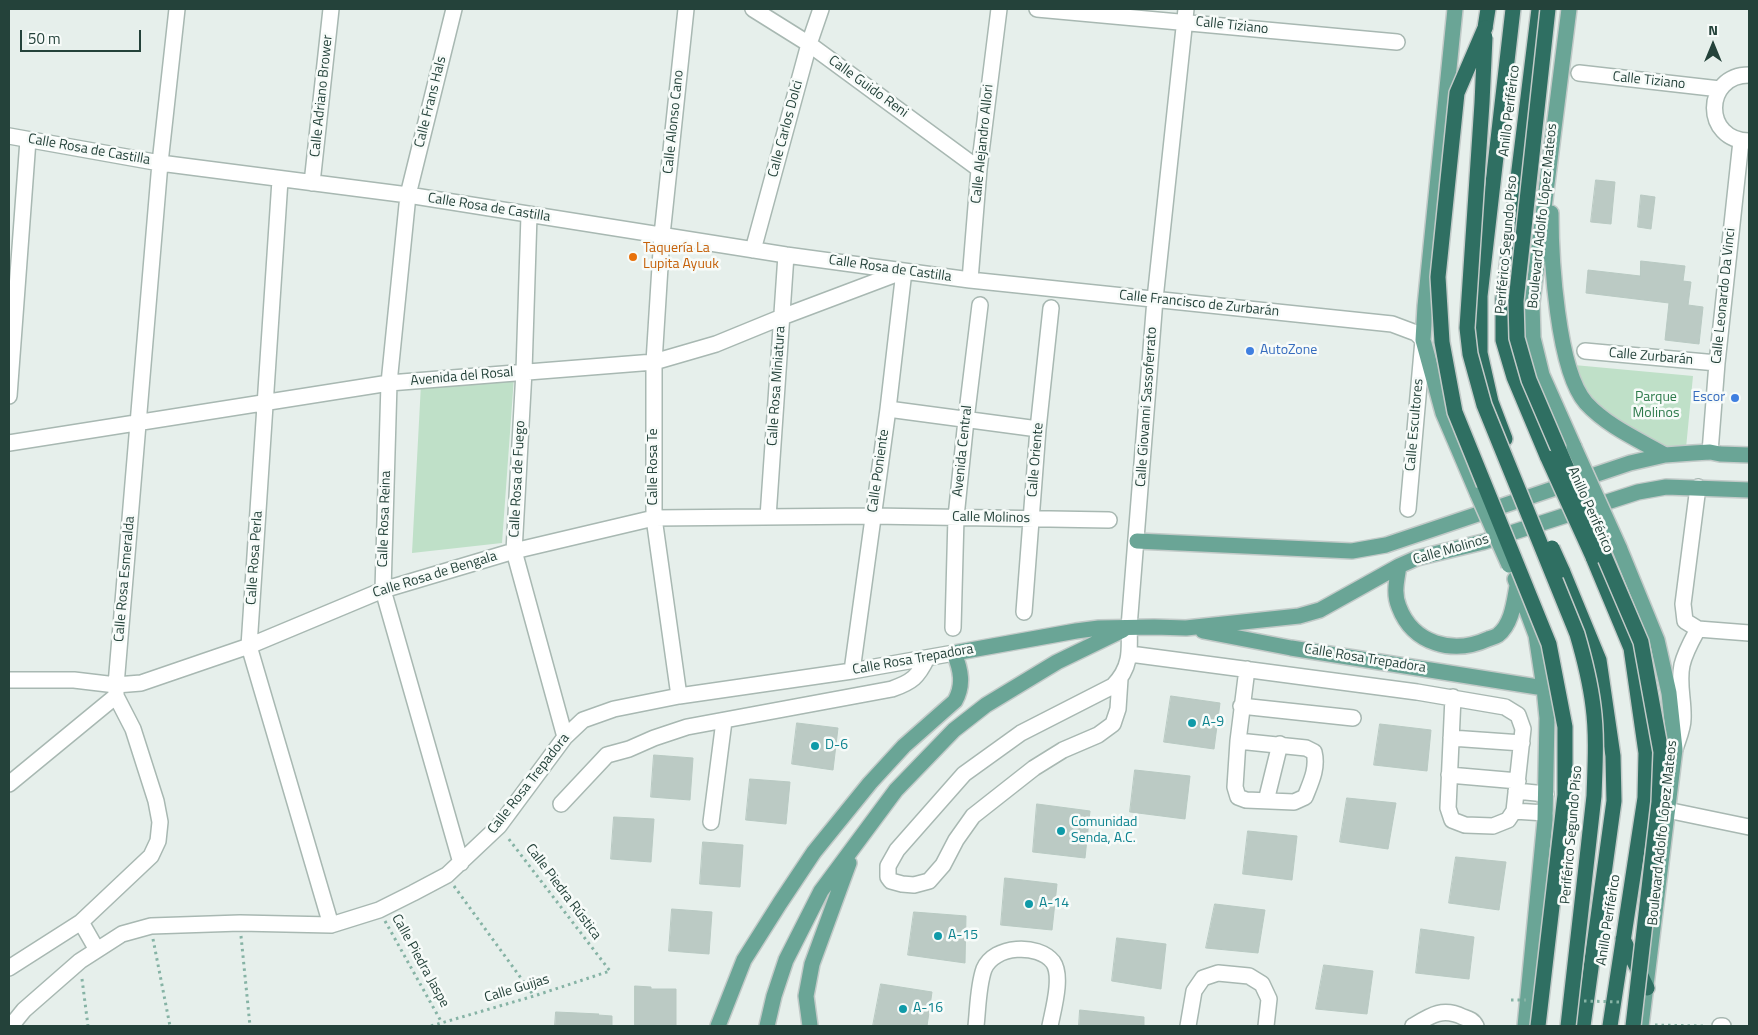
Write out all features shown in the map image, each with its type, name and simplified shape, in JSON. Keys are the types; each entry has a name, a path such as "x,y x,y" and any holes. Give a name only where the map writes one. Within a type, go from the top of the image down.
{"highway":[{"name":"Periférico Segundo Piso","path":"1488,9 1485,28 1467,328 1470,354 1484,405 1576,634 1587,669 1593,708 1596,758 1594,796 1568,1026"},
{"name":"Anillo Periférico","path":"1514,9 1480,296 1480,353 1491,402 1518,471 1599,660 1613,756 1614,801 1583,1026"},
{"name":"Anillo Periférico","path":"1539,9 1503,299 1503,340 1514,377 1632,648 1646,753 1645,798 1610,1026"},
{"name":"Periférico Segundo Piso","path":"1548,9 1516,301 1517,338 1529,380 1642,642 1661,752 1659,802 1638,1026"},
{"path":"1485,28 1457,93 1438,277 1442,342 1455,412 1549,644 1565,727 1565,795 1538,1026"},
{"path":"1622,939 1647,988"}],"main road":[{"path":"1455,9 1430,246 1423,340 1443,412 1515,579 1536,635 1544,688 1547,718 1545,813 1526,1026"},
{"name":"Boulevard Adolfo López Mateos","path":"1569,9 1532,303 1533,338 1542,375 1619,547 1656,640 1669,693 1675,749 1647,988 1638,1026"},
{"path":"1552,140 1551,232 1555,292 1562,340 1573,379 1585,401 1602,418 1666,455"},
{"name":"Calle Molinos","path":"1137,541 1352,552 1386,545 1630,463 1666,455 1710,452 1749,455"},
{"name":"Calle Molinos","path":"1129,627 1186,628 1299,616 1320,610 1417,558 1483,542 1638,492 1666,487 1749,490"},
{"path":"1399,566 1395,589 1398,606 1408,624 1427,640 1452,648 1477,644 1499,634 1509,620 1515,579"},
{"path":"767,1026 774,996 786,960 821,891 896,790 954,730 986,705 1057,662 1129,627"},
{"name":"Calle Rosa Trepadora","path":"954,653 1076,631 1129,627"},
{"name":"Calle Rosa Trepadora","path":"1186,628 1291,648 1544,688"},
{"path":"718,1026 744,960 814,852 870,783 904,746 955,701 959,694 961,680 954,653"},
{"path":"810,1026 806,996 812,964 857,843"}],"street":[{"name":"Calle Rosa Esmeralda","path":"116,690 160,163 177,9"},
{"name":"Calle Adriano Brower","path":"312,183 331,9"},
{"name":"Calle Frans Hals","path":"408,195 454,9"},
{"name":"Calle Alonso Cano","path":"662,235 686,9"},
{"name":"Calle Guido Reni","path":"753,9 810,44 979,169"},
{"name":"Calle Carlos Dolci","path":"753,250 821,9"},
{"name":"Calle Alejandro Allori","path":"970,280 979,169 999,9"},
{"name":"Calle Tiziano","path":"1037,9 1185,15 1397,42"},
{"name":"Calle Giovanni Sassoferrato","path":"1130,654 1129,627 1154,299 1185,15"},
{"name":"Calle Tiziano","path":"1579,73 1720,89"},
{"path":"1745,141 1729,136 1719,126 1715,114 1715,101 1720,89 1726,82 1734,77 1749,75"},
{"name":"Calle Rosa de Castilla","path":"9,136 160,163 280,180 408,195 786,256 970,280"},
{"path":"9,396 28,140"},
{"name":"Calle Leonardo Da Vinci","path":"1710,452 1717,363 1745,141"},
{"name":"Calle Rosa Perla","path":"280,180 249,646 331,925"},
{"name":"Calle Rosa Reina","path":"408,195 390,383 383,590 460,863"},
{"name":"Calle Rosa de Fuego","path":"528,215 524,371 514,551 564,737"},
{"name":"Calle Rosa Te","path":"662,235 654,362 654,518 679,696"},
{"name":"Calle Rosa Miniatura","path":"768,517 786,256"},
{"name":"Avenida del Rosal","path":"9,443 390,383 654,362 716,344 904,271"},
{"name":"Calle Poniente","path":"852,671 888,409 904,271"},
{"name":"Calle Francisco de Zurbarán","path":"970,280 1392,324 1416,333 1423,340"},
{"name":"Avenida Central","path":"953,628 956,517 980,305"},
{"name":"Calle Oriente","path":"1024,612 1038,430 1051,308"},
{"name":"Calle Escultores","path":"1408,509 1423,340"},
{"name":"Calle Zurbarán","path":"1585,351 1717,363"},
{"path":"888,409 1038,430"},
{"path":"1698,487 1683,604 1685,621 1698,629 1749,633"},
{"name":"Calle Rosa de Bengala","path":"9,680 74,680 116,690 249,646 383,590 514,551 654,518 873,516"},
{"name":"Calle Molinos","path":"873,516 1109,520"},
{"path":"1675,749 1682,729 1683,718 1680,679 1682,664 1686,651 1698,629"},
{"name":"Calle Rosa Trepadora","path":"11,1026 24,1010 80,961 122,934 151,926 240,923 331,925 379,910 447,875 499,826 564,737 583,720 614,709 679,696 852,671 954,653"},
{"path":"1120,679 1118,709 1113,724 1098,735 1063,750 1034,768 973,816 956,840 943,865 929,881 914,886 891,881 888,877 888,866 897,850 964,774 1021,733 1105,690 1120,679 1130,654 1453,698 1506,707 1518,715 1523,729 1522,743 1514,811 1508,820 1493,826 1465,825 1452,820 1448,808 1453,698"},
{"path":"561,804 607,755 629,750 654,738 687,727 724,722 892,689 903,685 916,676 927,658"},
{"path":"1238,741 1280,744 1306,748 1314,752 1316,761 1315,772 1305,797 1294,802 1246,800 1238,797 1235,787 1238,741 1241,706 1246,669"},
{"path":"9,784 116,690 133,729 156,801 160,822 158,841 151,856 81,922 9,968"},
{"path":"1241,706 1353,718"},
{"path":"711,822 724,722"},
{"path":"1451,738 1522,743"},
{"path":"1266,801 1280,744"},
{"path":"1449,775 1517,786 1546,794"},
{"path":"1667,810 1749,827"},
{"path":"1514,811 1545,813"},
{"path":"81,922 97,950"},
{"path":"976,1026 984,968 994,955 1011,950 1042,953 1054,963 1058,977 1050,1026"},
{"path":"1188,1026 1194,990 1203,978 1218,973 1249,976 1262,984 1269,999 1266,1026"},
{"path":"1413,1026 1433,1014 1453,1012 1473,1021 1476,1026"}],"path":[{"name":"Calle Piedra Rústica","path":"499,826 610,971"},
{"path":"447,875 534,996"},
{"name":"Calle Piedra Jaspe","path":"379,910 442,1023"},
{"path":"240,923 250,1026"},
{"path":"151,926 170,1026"},
{"path":"80,961 88,1026"},
{"name":"Calle Guijas","path":"431,1026 534,996 610,971"},
{"path":"1638,1026 1722,1026"}],"green space":[{"name":"Parque Molinos","path":"1574,365 1693,376 1686,448 1659,446 1627,428 1589,398"},
{"path":"514,377 502,543 412,553 421,384"}],"building":[{"path":"1596,180 1615,182 1611,224 1591,222"},
{"path":"1641,195 1655,197 1651,229 1638,227"},
{"path":"1641,261 1685,266 1683,281 1691,282 1688,305 1703,307 1699,344 1665,340 1669,303 1586,293 1588,270 1640,276"},
{"name":"A-9","path":"1171,696 1220,703 1214,749 1164,742"},
{"name":"D-6","path":"797,723 838,728 833,770 792,764"},
{"path":"1380,724 1431,730 1427,771 1374,765"},
{"path":"654,755 693,758 690,800 651,797"},
{"path":"1135,770 1190,776 1185,819 1130,812"},
{"path":"750,779 790,782 786,824 746,820"},
{"path":"1347,798 1396,803 1388,849 1340,842"},
{"name":"Comunidad Senda, A.C.","path":"1037,804 1090,811 1085,858 1033,852"},
{"path":"614,817 654,819 651,862 611,859"},
{"path":"1248,831 1297,836 1292,880 1243,874"},
{"path":"703,842 743,845 740,887 700,884"},
{"path":"1456,857 1506,862 1499,910 1449,903"},
{"name":"A-14","path":"1005,878 1057,884 1052,930 1001,925"},
{"path":"1215,904 1265,910 1258,953 1206,948"},
{"path":"672,909 712,912 709,954 669,951"},
{"name":"A-15","path":"914,912 966,916 965,963 908,955"},
{"path":"1421,929 1474,937 1469,979 1416,973"},
{"path":"1117,938 1166,944 1161,989 1112,981"},
{"path":"1324,965 1373,971 1367,1014 1316,1009"},
{"name":"A-16","path":"881,984 932,992 927,1026 873,1026"},
{"path":"635,986 651,987 651,989 676,989 676,1026 635,1025"},
{"path":"1080,1010 1144,1017 1144,1026 1079,1026"},
{"path":"556,1012 612,1016 612,1026 555,1026"}],"place":[{"name":"Taquería La Lupita Ayuuk","path":"633,257"},
{"name":"AutoZone","path":"1250,351"},
{"name":"Escor","path":"1735,398"},
{"name":"A-9","path":"1192,723"},
{"name":"D-6","path":"815,746"},
{"name":"Comunidad Senda, A.C.","path":"1061,831"},
{"name":"A-14","path":"1029,904"},
{"name":"A-15","path":"938,936"},
{"name":"A-16","path":"903,1009"}]}
